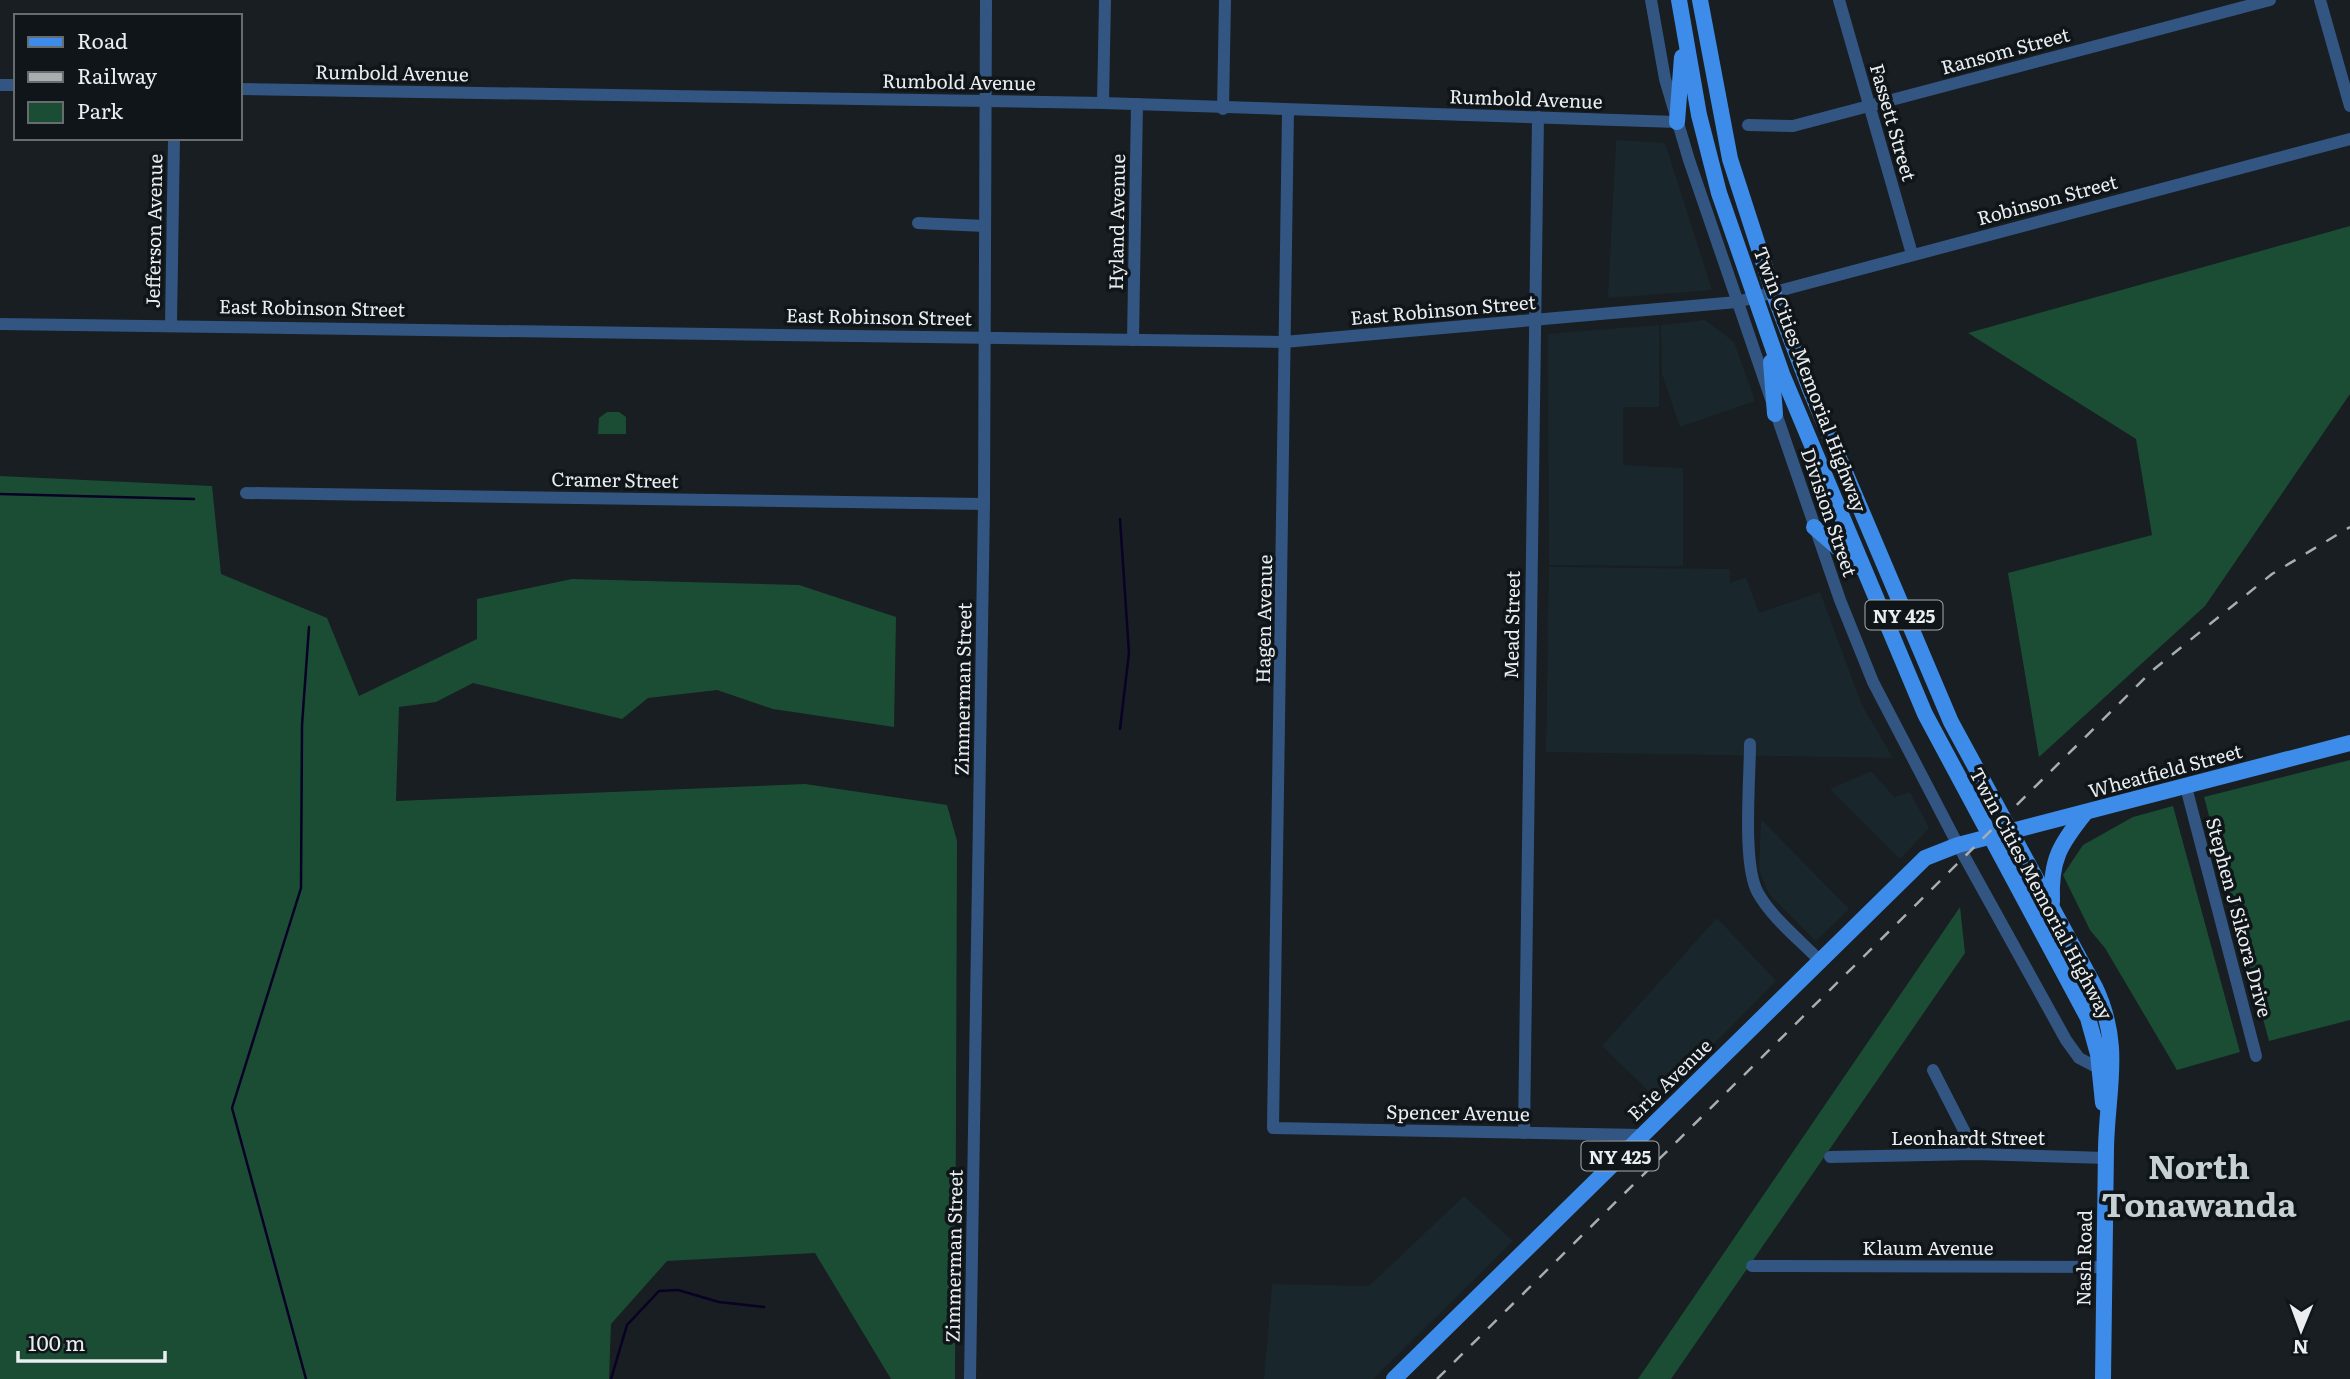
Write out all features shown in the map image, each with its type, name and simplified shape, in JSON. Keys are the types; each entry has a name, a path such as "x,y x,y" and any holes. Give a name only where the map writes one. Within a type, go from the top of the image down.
{"main road":[{"name":"Twin Cities Memorial Highway","path":"1679,0 1699,115 1719,193 1768,335 1863,570 1925,713 2082,1004 2094,1036 2100,1069 2106,1137"},
{"name":"Twin Cities Memorial Highway","path":"1700,0 1730,159 1773,292 1811,392 1927,672 2095,987 2109,1023 2112,1094 2106,1137"},
{"path":"1677,122 1684,34"},
{"path":"1768,335 1775,414"},
{"path":"1814,527 1863,570"},
{"name":"Wheatfield Street","path":"1990,836 2350,743"},
{"path":"2052,908 2054,859 2062,843 2086,812"},
{"name":"Erie Avenue","path":"1394,1379 1925,858 1990,836"},
{"name":"Nash Road","path":"2103,1379 2106,1137"}],"street":[{"name":"Zimmerman Street","path":"971,1379 984,504 986,0"},
{"path":"1103,103 1105,0"},
{"path":"1223,108 1225,0"},
{"name":"Division Street","path":"1651,0 1665,79 1677,122 1814,527 1873,682 1958,845 2073,1052 2082,1061 2100,1069"},
{"name":"Fassett Street","path":"1839,0 1912,254"},
{"name":"Ransom Street","path":"1748,125 1793,126 2270,0"},
{"path":"2320,0 2350,106"},
{"name":"Rumbold Avenue","path":"242,89 1103,103 1677,122"},
{"name":"Hyland Avenue","path":"1133,341 1137,104"},
{"name":"Hagen Avenue","path":"1273,1128 1285,493 1284,342 1288,111"},
{"name":"Mead Street","path":"1524,1133 1538,117"},
{"name":"Robinson Street","path":"1754,297 2350,139"},
{"name":"Jefferson Avenue","path":"171,324 174,140"},
{"path":"918,223 985,226"},
{"name":"East Robinson Street","path":"0,324 171,324 1284,342 1737,302 1754,297"},
{"name":"Cramer Street","path":"246,493 984,504"},
{"path":"1750,744 1750,858 1754,885 1762,900 1819,960"},
{"name":"Stephen J Sikora Drive","path":"2186,787 2256,1056"},
{"path":"1933,1070 1976,1154"},
{"name":"Spencer Avenue","path":"1273,1128 1641,1135"},
{"name":"Leonhardt Street","path":"1830,1157 1976,1154 2106,1158"},
{"name":"Klaum Avenue","path":"1752,1266 2104,1267"}],"shaded area":[{"path":"1616,140 1665,143 1712,290 1608,298"},
{"path":"1705,320 1734,342 1755,401 1680,427 1662,374 1661,325"},
{"path":"1659,325 1659,407 1623,407 1623,465 1683,468 1683,566 1549,565 1548,334"},
{"path":"1549,567 1730,569 1730,583 1746,577 1759,613 1820,592 1861,703 1893,758 1546,752"},
{"path":"1871,771 1894,797 1910,792 1929,828 1900,859 1830,789"},
{"path":"1761,819 1849,909 1816,941 1769,894 1759,870"},
{"path":"1717,918 1776,981 1658,1100 1602,1046"},
{"path":"1464,1196 1513,1241 1373,1379 1264,1379 1272,1284 1369,1286"}],"green space":[{"path":"2350,226 2350,394 2205,606 2039,757 2008,573 2152,535 2136,439 1968,333"},
{"path":"607,412 619,412 626,417 626,434 598,434 599,418"},
{"path":"0,476 212,486 221,574 327,618 359,696 477,639 477,599 572,579 799,585 896,617 894,727 773,709 717,690 648,698 622,719 473,683 436,702 399,707 396,801 805,784 947,805 957,841 955,1379 891,1379 815,1253 667,1261 611,1324 609,1379 0,1379"},
{"path":"2350,760 2350,1020 2269,1041 2204,797"},
{"path":"2173,806 2240,1052 2177,1070 2105,948 2090,930 2063,875 2083,845 2133,817"},
{"path":"1960,907 1965,953 1671,1379 1638,1379"}],"waterway":[{"path":"0,494 194,499"},
{"path":"1120,519 1129,653 1120,729"},
{"path":"306,1379 232,1108 301,888 302,725 309,627"},
{"path":"611,1379 627,1325 659,1291 678,1290 719,1302 764,1307"}],"railway":[{"path":"1437,1379 2153,670 2272,574 2350,527"}],"district":[{"name":"North Tonawanda","path":"2199,1183"}]}
